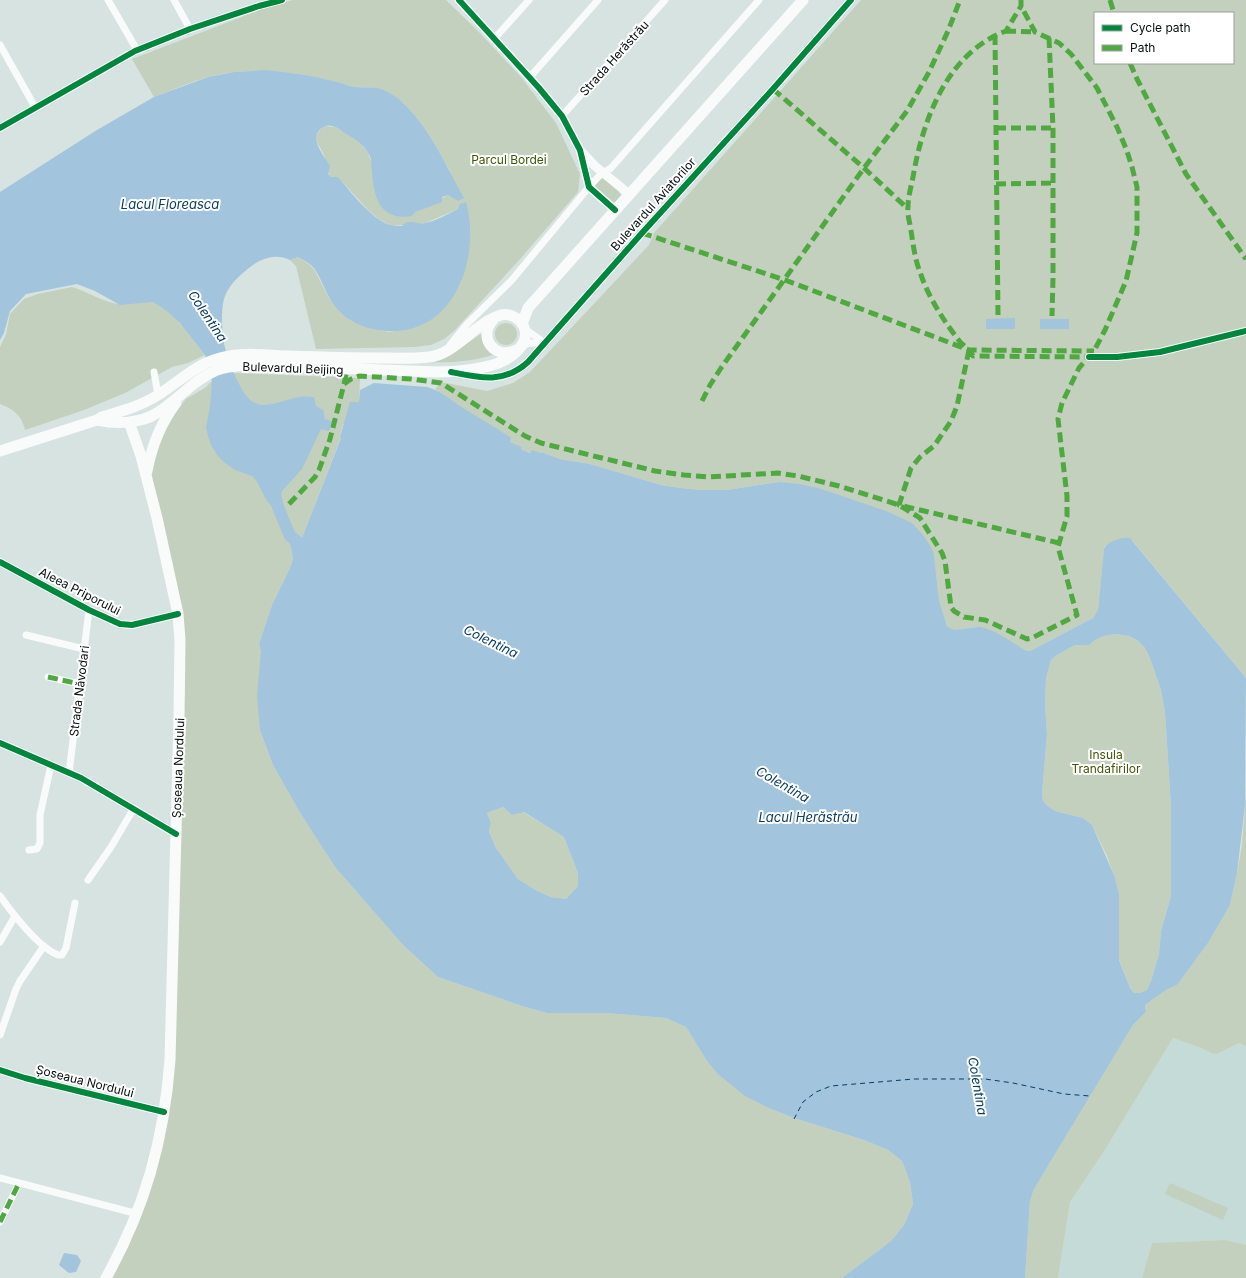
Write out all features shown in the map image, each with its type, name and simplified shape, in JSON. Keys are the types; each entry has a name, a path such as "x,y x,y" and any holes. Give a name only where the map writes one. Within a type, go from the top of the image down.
{"main road":[{"name":"Bulevardul Aviatorilor","path":"626,198 803,0"},
{"name":"Bulevardul Beijing","path":"97,420 129,422 146,418 157,413 207,375 246,360 429,358 445,352 495,318 501,316 513,316 528,308 626,198"},
{"name":"Bulevardul Beijing","path":"97,420 102,417 129,409 158,394 200,366 222,357 346,370 451,372 498,363 512,356 520,347 525,338 524,326 528,308"},
{"path":"513,316 517,318 524,326"},
{"path":"495,318 490,323 487,330 487,338 490,345 503,353 511,353 520,347"},
{"name":"Șoseaua Nordului","path":"147,476 157,432 172,408 186,390"},
{"path":"0,451 97,420"},
{"name":"Șoseaua Nordului","path":"106,1278 131,1231 138,1214 155,1158 164,1112 170,1060 180,667 178,614 147,476 129,422"}],"street":[{"path":"108,0 137,50"},
{"path":"174,0 190,29"},
{"path":"0,128 137,50 190,29 282,0"},
{"path":"460,0 530,77 562,116 580,150 589,187 615,210"},
{"path":"494,39 529,0"},
{"path":"530,77 598,0"},
{"name":"Strada Herăstrău","path":"562,116 665,0"},
{"path":"445,352 467,324 511,281 589,187 603,173 611,168 759,0"},
{"name":"Bulevardul Aviatorilor","path":"451,372 484,378 497,378 523,367 851,0"},
{"path":"0,45 35,107"},
{"path":"580,150 626,198"},
{"path":"524,326 545,343"},
{"path":"520,347 531,343 545,343"},
{"path":"154,372 158,394"},
{"name":"Șoseaua Nordului","path":"129,409 129,422"},
{"name":"Aleea Priporului","path":"0,562 112,622 132,625 178,614"},
{"name":"Strada Năvodari","path":"69,772 88,610"},
{"path":"26,635 84,649"},
{"path":"48,677 80,684"},
{"path":"0,743 69,772 134,808 176,834"},
{"path":"29,850 37,849 40,843 40,815 51,765"},
{"path":"88,880 111,847 134,808"},
{"path":"0,896 15,916 44,946 58,955 62,955 64,952 75,903"},
{"path":"0,942 15,916"},
{"path":"0,1035 16,989 44,946"},
{"name":"Șoseaua Nordului","path":"0,1070 25,1078 164,1112"},
{"path":"0,1178 138,1214"},
{"path":"0,1222 19,1183"}],"shaded area":[{"path":"1173,1038 1217,1054 1239,1043 1246,1046 1246,1245 1225,1240 1152,1243 1142,1278 1058,1278 1070,1202 1106,1148"}],"green space":[{"name":"Parcul Bordei","path":"293,0 446,0 480,33 521,77 556,123 580,174 578,192 521,258 454,331 444,339 431,345 414,347 316,349 296,266 290,260 298,257 310,265 315,271 329,298 342,314 351,321 374,329 389,332 406,330 455,293 461,282 467,258 469,240 458,209 425,223 391,226 369,211 338,177 331,177 329,175 326,161 317,141 317,134 326,126 335,127 352,137 368,152 372,165 415,212 448,195 458,200 449,169 430,136 407,107 398,99 383,90 356,87 298,74 263,71 245,71 208,77 154,97 132,59 270,6"},
{"path":"861,0 1246,0 1246,678 1133,541 1105,546 1098,610 1093,618 1030,651 1027,651 980,628 976,627 954,630 947,626 939,600 934,555 779,482 727,490 681,488 661,485 590,464 560,459 541,452 531,453 510,442 435,389 441,382 487,391 513,383 530,372 649,245 654,233"},
{"path":"602,178 613,186 620,194 621,196 615,202 595,186"},
{"path":"72,287 113,303 122,304 150,302 158,304 173,316 188,332 205,355 188,363 172,367 125,393 84,410 25,430 22,421 17,414 0,404 0,347 6,334 10,314 24,299 38,294"},
{"path":"506,323 510,324 516,330 516,338 510,344 506,345 502,344 496,338 495,334 496,330 502,324"},
{"path":"484,332 495,354 478,359 425,362 457,350"},
{"path":"234,373 360,378 359,402 343,424 341,437 302,538 298,540 291,549 293,559 290,568 272,605 259,644 261,652 260,730 273,765 299,811 335,867 403,945 438,977 547,1013 606,1013 666,1018 686,1027 707,1061 771,1109 794,1118 864,1140 888,1150 902,1161 910,1182 913,1204 904,1225 891,1241 842,1278 109,1278 166,1122 180,838 185,670 183,629 152,477 152,462 163,429 186,399 205,388 212,381"},
{"name":"Insula Trandafirilor","path":"1115,634 1129,636 1137,640 1145,648 1161,690 1165,712 1171,806 1171,896 1161,931 1159,954 1151,981 1147,990 1140,993 1134,993 1130,988 1119,959 1119,893 1107,856 1092,825 1083,818 1055,811 1043,801 1042,793 1047,734 1045,705 1046,678 1051,660 1075,645 1089,645 1095,640 1104,636"},
{"path":"1246,784 1246,1046 1239,1043 1217,1054 1173,1038 1106,1148 1070,1202 1058,1278 1025,1278 1030,1201 1034,1189 1133,1025 1146,1012 1145,1005 1166,990 1177,985 1208,943 1230,905 1242,845"},
{"path":"503,807 512,815 523,812 564,837 578,873 578,886 566,899 551,897 537,891 518,879 496,848 489,830 491,823 487,813"},
{"path":"1170,1183 1228,1208 1223,1220 1165,1194"},
{"path":"1225,1240 1246,1245 1246,1278 1142,1278 1152,1243"}],"water":[{"name":"Lacul Floreasca","path":"266,70 288,72 330,80 354,87 382,89 399,99 411,111 431,138 464,198 458,201 448,195 442,197 442,202 415,212 412,216 401,217 393,215 381,206 377,199 373,182 371,158 367,150 354,139 331,126 324,127 316,135 318,146 330,166 328,174 331,177 338,177 368,211 383,222 390,225 402,226 407,222 429,222 458,209 460,204 466,202 470,222 470,243 467,264 460,283 450,301 437,315 420,326 399,331 387,331 368,328 348,319 333,304 319,276 311,265 298,257 290,260 280,257 271,257 262,260 245,271 227,291 222,308 224,343 232,370 245,394 250,400 260,405 277,403 299,397 314,397 316,406 323,410 325,419 332,421 329,431 321,429 302,469 282,491 280,500 281,506 274,509 267,501 256,480 252,476 235,470 225,463 217,455 211,445 206,427 210,407 212,381 205,355 180,323 158,305 152,302 120,305 95,291 77,284 26,294 10,311 4,333 0,340 0,192 97,130 154,97 208,77 234,72"},
{"path":"1015,318 1015,329 986,329 986,319"},
{"path":"1040,319 1069,319 1069,329 1040,329"},
{"name":"Lacul Herăstrău","path":"374,383 427,387 441,393 499,430 511,438 510,442 522,447 521,449 530,453 532,450 541,452 560,459 590,464 661,485 701,490 727,490 779,482 799,484 818,488 886,511 912,523 931,547 934,555 939,600 947,626 958,630 980,627 998,634 1027,651 1030,651 1093,618 1098,610 1104,549 1108,544 1115,540 1130,538 1246,678 1245,805 1237,873 1230,905 1208,943 1177,985 1166,990 1145,1005 1146,1012 1133,1025 1034,1189 1030,1201 1025,1278 842,1278 891,1241 904,1225 913,1204 910,1182 902,1161 888,1150 864,1140 794,1118 771,1109 745,1096 718,1074 707,1061 686,1027 666,1018 606,1013 547,1013 438,977 403,945 335,867 299,811 273,765 260,730 257,696 261,652 259,644 272,605 293,559 289,537 293,535 298,540 302,538 341,438 340,437 350,402 359,402 360,390","holes":["1115,634 1129,636 1137,640 1145,648 1161,690 1165,712 1171,806 1171,896 1161,931 1159,954 1151,981 1147,990 1140,993 1134,993 1130,988 1119,960 1119,893 1114,875 1092,825 1083,818 1055,811 1043,801 1042,793 1047,734 1045,705 1046,678 1051,660 1075,645 1089,645 1095,640 1104,636","503,807 512,815 524,812 564,837 578,873 578,886 566,899 551,897 537,891 518,879 496,848 489,831 491,823 487,813"]},
{"path":"64,1253 77,1255 81,1261 76,1272 69,1273 59,1265"}],"waterway":[{"path":"274,491 278,507 290,536 303,546"}],"ferry route":[{"path":"794,1119 803,1102 816,1092 831,1086 914,1079 985,1079 1013,1083 1064,1094 1090,1096"}],"marked path":[{"path":"702,401 721,368 864,168 907,111 929,72 948,31 960,0"},
{"path":"1021,0 1021,6 1006,31 985,41 968,55 953,72 941,90 931,111 917,155 908,200 908,214 915,255 923,281 943,318 961,343 973,356 1091,357"},
{"path":"1110,0 1114,12"},
{"path":"344,384 359,376 411,379 441,383 525,436 541,443 655,471 708,477 778,473 798,476 839,486 899,505 920,518 942,553 945,561 951,607 954,611 964,617 985,620 1027,639 1032,638 1077,615 1058,547 1067,516 1067,496 1058,419 1062,403 1079,368 1094,351 1105,330 1126,281 1137,233 1137,187 1127,151 1117,127 1097,88 1071,54 1059,43 1035,32 1021,6"},
{"path":"1006,31 1035,32"},
{"path":"995,35 998,316"},
{"path":"1049,38 1053,128 1052,316"},
{"path":"1130,64 1186,174 1246,259"},
{"path":"773,89 864,168 907,208"},
{"path":"996,128 1053,128"},
{"path":"996,184 1053,183"},
{"path":"642,233 785,280 969,350 1094,351"},
{"path":"969,350 957,406 951,421 934,446 920,457 911,468 899,505 1059,543"},
{"path":"289,504 315,477 319,470 330,439 347,370"},
{"path":"48,677 80,684"},
{"path":"0,1222 19,1183"}],"cycle path":[{"path":"0,128 135,51 190,29 282,0"},
{"path":"459,0 539,88 562,116 580,150 589,187 615,210"},
{"path":"451,372 491,378 510,374 528,362 851,0"},
{"path":"1089,357 1117,357 1160,352 1246,331"},
{"path":"0,562 89,610 120,624 132,625 178,614"},
{"path":"0,743 81,778 176,834"},
{"path":"0,1070 25,1078 164,1112"}],"water label":[{"name":"Colentina","path":"208,316"},
{"name":"Colentina","path":"491,641"},
{"name":"Colentina","path":"783,784"},
{"name":"Colentina","path":"978,1086"}]}
